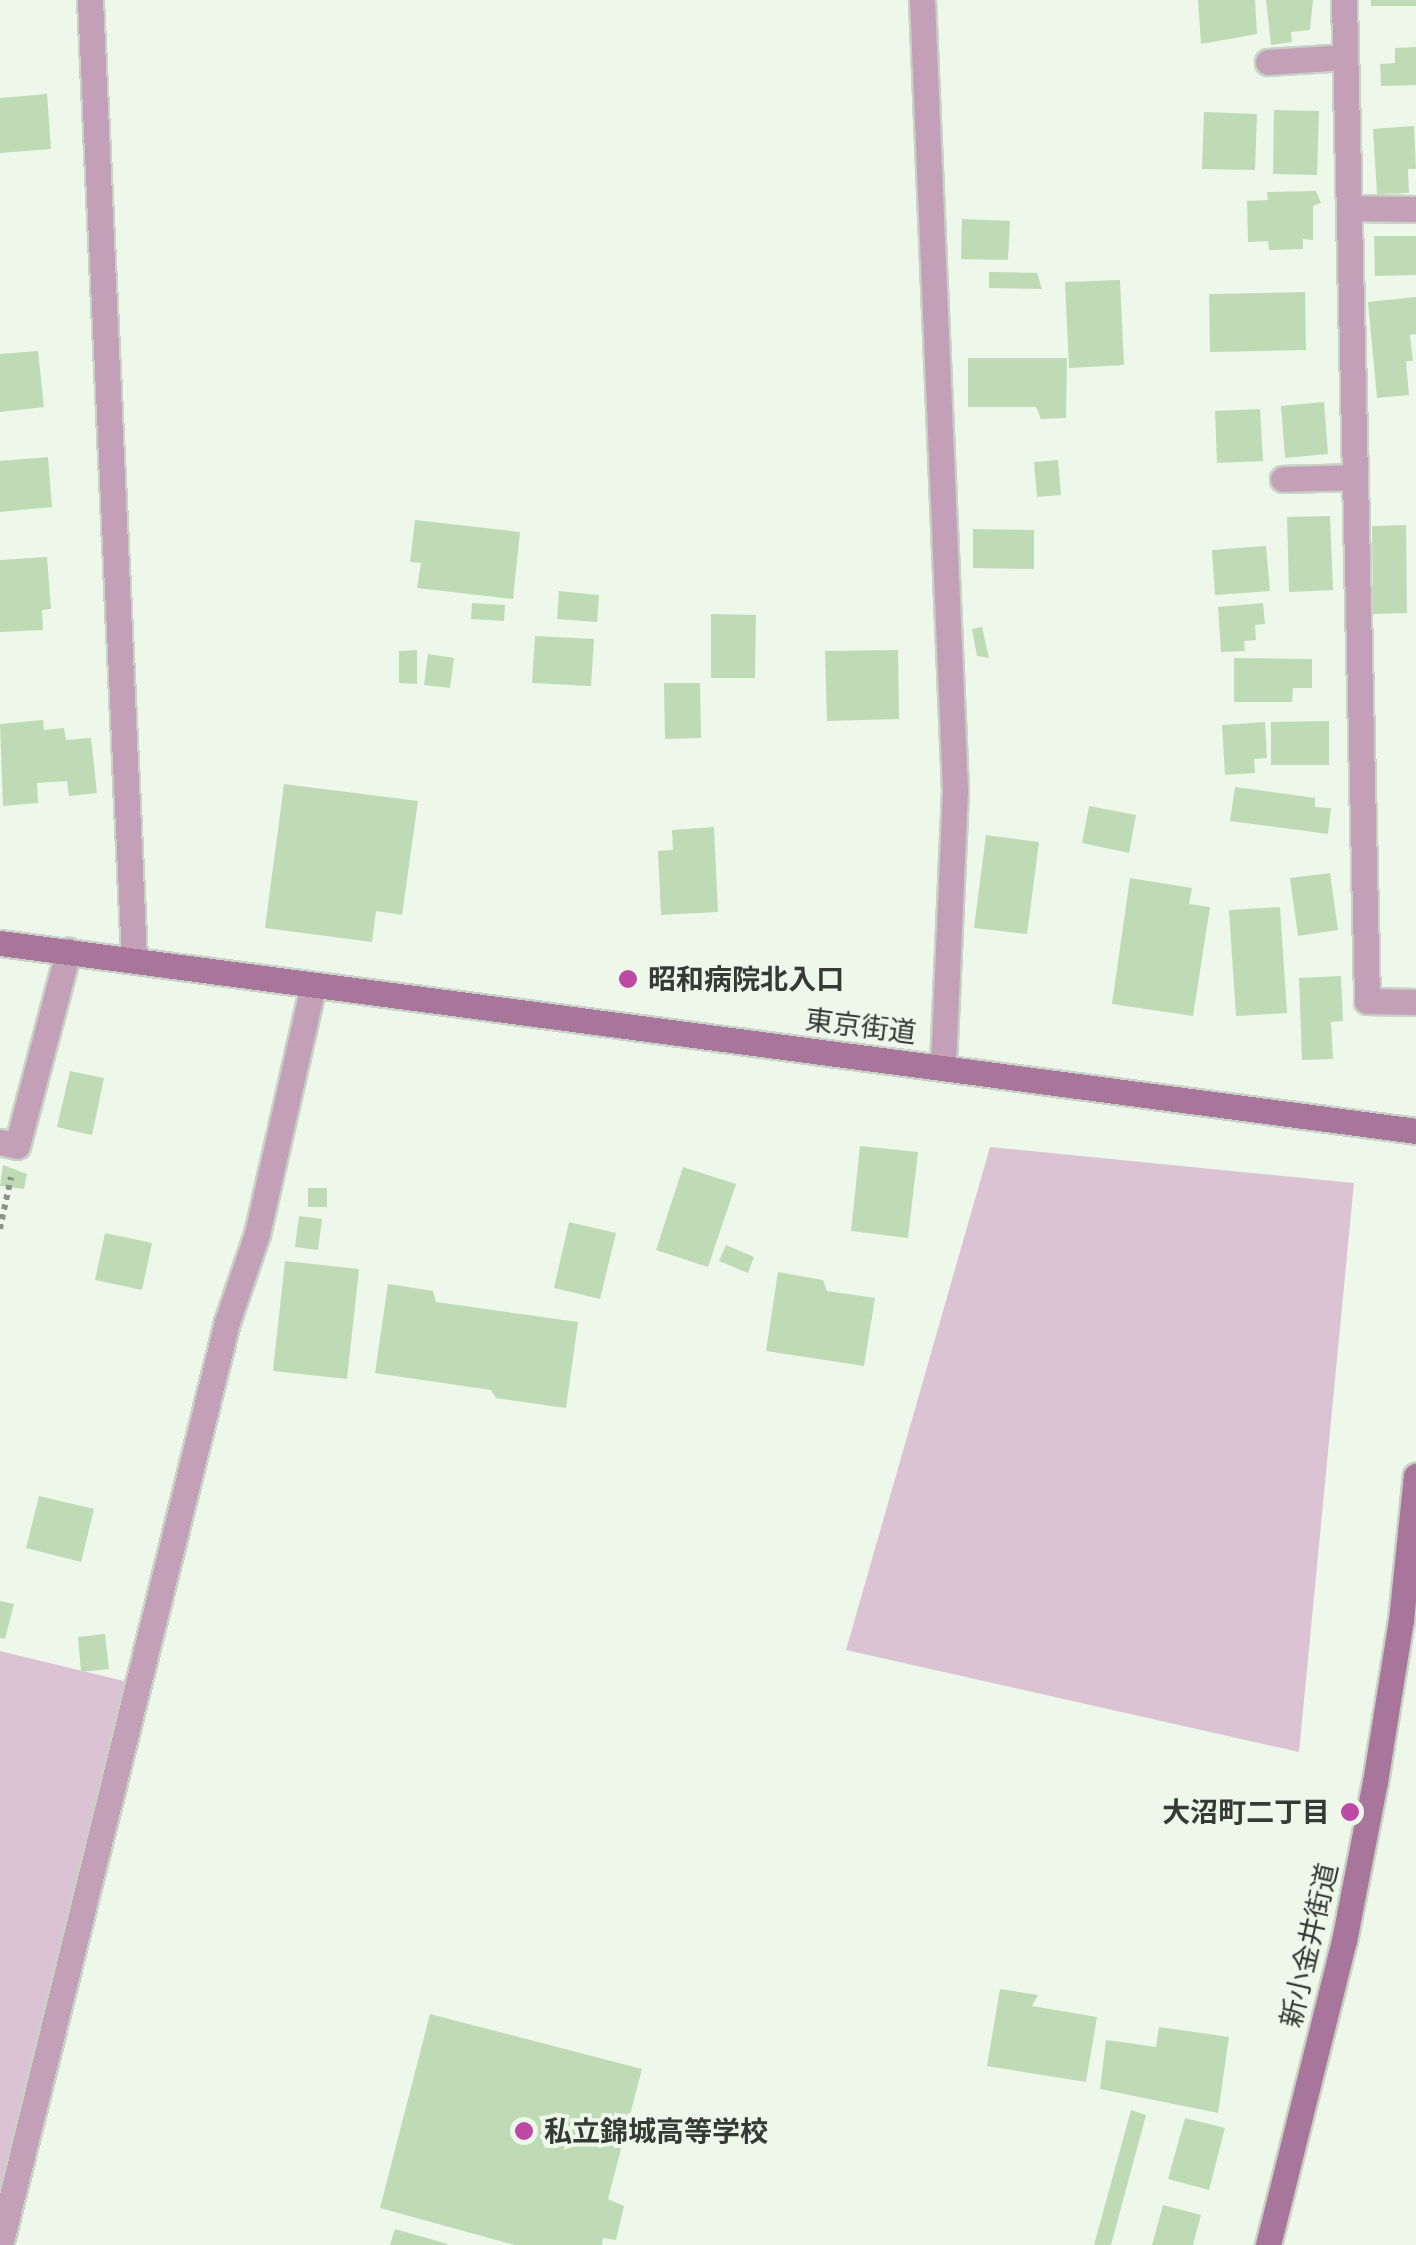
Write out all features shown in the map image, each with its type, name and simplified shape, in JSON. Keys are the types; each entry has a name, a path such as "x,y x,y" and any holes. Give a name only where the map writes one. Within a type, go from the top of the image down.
{"main road":[{"name":"東京街道","path":"0,942 1416,1131"},
{"name":"新小金井街道","path":"1268,2245 1347,1923 1392,1674 1413,1527 1416,1476"}],"street":[{"path":"90,0 134,959"},
{"path":"922,0 955,790 943,1066"},
{"path":"1344,0 1366,1002 1416,1002"},
{"path":"1268,62 1345,57"},
{"path":"1348,208 1416,209"},
{"path":"1282,479 1355,477"},
{"path":"8,1144 68,952"},
{"path":"0,2245 227,1322 257,1234 313,986"}],"path":[{"path":"0,1229 8,1144"}],"shaded area":[{"path":"990,1147 1354,1183 1299,1752 846,1650"},
{"path":"0,1651 128,1682 0,2208"}],"building":[{"path":"1198,0 1255,0 1257,34 1201,44"},
{"path":"1266,0 1313,0 1310,30 1291,32 1292,42 1271,45"},
{"path":"1371,0 1416,0 1416,6 1371,6"},
{"path":"1416,47 1416,85 1381,86 1380,64 1395,63 1395,48"},
{"path":"47,94 51,149 0,153 0,98"},
{"path":"1274,110 1319,111 1317,175 1273,174"},
{"path":"1204,112 1257,114 1255,170 1202,169"},
{"path":"1414,126 1416,169 1408,169 1409,193 1377,194 1373,129"},
{"path":"1316,191 1321,203 1313,206 1313,240 1303,239 1303,249 1269,250 1268,241 1248,242 1247,201 1268,200 1267,192"},
{"path":"962,219 1010,221 1008,260 961,259"},
{"path":"1374,236 1416,236 1416,275 1375,276"},
{"path":"989,272 1037,273 1042,289 989,288"},
{"path":"1120,280 1124,365 1069,368 1065,282"},
{"path":"1305,292 1306,350 1210,352 1209,294"},
{"path":"1416,297 1416,334 1410,335 1413,361 1406,361 1409,395 1377,398 1368,302"},
{"path":"38,351 44,407 0,412 0,354"},
{"path":"968,358 1067,358 1066,418 1041,419 1036,407 968,407"},
{"path":"1324,402 1328,454 1285,458 1281,406"},
{"path":"1260,409 1263,461 1217,463 1215,411"},
{"path":"48,457 52,507 0,512 0,461"},
{"path":"1058,460 1061,495 1037,497 1034,462"},
{"path":"1330,516 1333,590 1289,592 1287,517"},
{"path":"415,520 520,532 513,599 417,588 421,563 410,562"},
{"path":"1406,525 1407,613 1373,614 1372,526"},
{"path":"973,529 1034,530 1034,569 973,568"},
{"path":"1266,546 1270,591 1215,595 1212,550"},
{"path":"47,557 51,609 42,610 43,630 0,632 0,560"},
{"path":"559,591 599,595 597,622 557,619"},
{"path":"472,603 505,605 504,621 471,619"},
{"path":"1263,603 1265,624 1255,625 1256,640 1244,641 1245,651 1221,652 1218,607"},
{"path":"711,614 756,615 755,678 711,678"},
{"path":"982,627 989,658 977,656 972,629"},
{"path":"535,636 594,639 591,686 532,683"},
{"path":"417,650 417,684 399,683 399,651"},
{"path":"898,650 899,719 827,721 825,651"},
{"path":"428,654 454,658 450,688 424,685"},
{"path":"1234,658 1312,659 1312,688 1293,688 1292,702 1234,702"},
{"path":"664,683 700,683 701,738 665,739"},
{"path":"43,720 44,730 64,728 66,740 91,738 97,793 69,796 67,781 37,783 38,803 3,806 0,724"},
{"path":"1329,721 1329,765 1271,765 1271,722"},
{"path":"1265,722 1267,758 1254,759 1255,773 1225,775 1222,725"},
{"path":"284,784 418,801 402,915 376,911 372,942 265,928"},
{"path":"1235,787 1315,798 1315,807 1331,808 1328,834 1230,821"},
{"path":"1089,806 1136,815 1129,853 1082,843"},
{"path":"714,827 718,912 661,915 658,851 673,850 672,830"},
{"path":"986,835 1039,842 1027,934 974,928"},
{"path":"1330,873 1338,930 1298,936 1290,878"},
{"path":"1130,878 1192,888 1189,904 1210,907 1193,1016 1112,1004"},
{"path":"1280,907 1287,1013 1236,1016 1229,910"},
{"path":"1341,976 1343,1021 1331,1022 1333,1059 1302,1060 1299,978"},
{"path":"70,1071 104,1078 92,1135 57,1127"},
{"path":"860,1146 918,1152 908,1238 851,1231"},
{"path":"3,1165 27,1174 24,1189 0,1186"},
{"path":"683,1167 736,1184 708,1267 656,1250"},
{"path":"308,1188 327,1188 327,1207 308,1207"},
{"path":"299,1216 322,1219 318,1250 295,1247"},
{"path":"569,1222 616,1233 600,1299 554,1288"},
{"path":"105,1233 152,1243 142,1290 95,1280"},
{"path":"726,1245 754,1257 748,1273 719,1261"},
{"path":"285,1261 359,1269 347,1379 273,1371"},
{"path":"778,1272 823,1280 827,1291 875,1298 864,1366 766,1351"},
{"path":"388,1284 433,1291 436,1302 578,1322 566,1408 496,1398 491,1390 375,1373"},
{"path":"39,1496 94,1509 81,1562 26,1548"},
{"path":"0,1601 14,1604 5,1639 0,1638"},
{"path":"105,1634 109,1669 81,1672 78,1637"},
{"path":"1000,1989 1038,1995 1032,2006 1097,2017 1086,2082 987,2066"},
{"name":"私立錦城高等学校","path":"430,2014 642,2069 608,2199 624,2206 616,2240 603,2238 602,2245 515,2245 380,2208"},
{"path":"1159,2027 1229,2037 1218,2113 1100,2089 1106,2040 1156,2047"},
{"path":"1131,2110 1146,2115 1111,2245 1094,2245"},
{"path":"1185,2118 1225,2128 1209,2190 1168,2179"},
{"path":"1163,2205 1201,2215 1193,2245 1152,2245"},
{"path":"395,2229 448,2244 390,2245"}],"place":[{"name":"昭和病院北入口","path":"628,979"},
{"name":"大沼町二丁目","path":"1350,1812"},
{"name":"私立錦城高等学校","path":"524,2131"}]}
